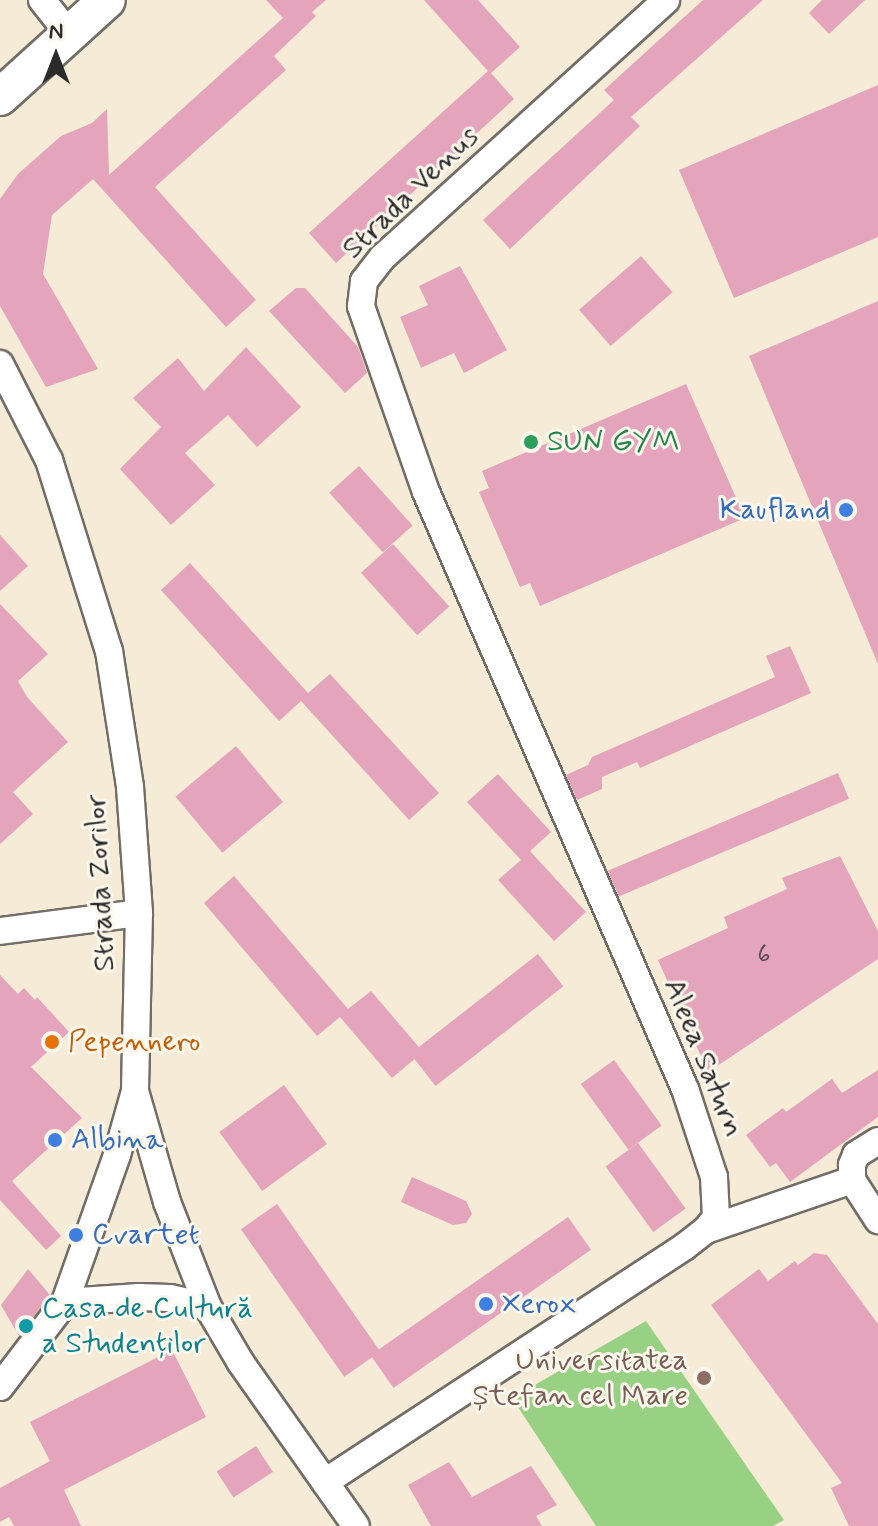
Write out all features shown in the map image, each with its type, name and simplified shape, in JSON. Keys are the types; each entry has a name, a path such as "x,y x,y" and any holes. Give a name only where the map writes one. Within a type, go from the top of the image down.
{"main road":[{"path":"0,97 107,0"}],"street":[{"path":"42,0 69,34"},
{"name":"Strada Venus","path":"426,492 364,320 361,292 383,257 666,0"},
{"name":"Strada Zorilor","path":"0,364 49,460 109,651 130,787 139,913 135,1091 96,1223 65,1302 0,1387"},
{"name":"Aleea Saturn","path":"426,492 685,1089 717,1196 716,1217 706,1230"},
{"path":"0,931 139,913"},
{"path":"135,1091 167,1202 208,1307 241,1363 356,1526"},
{"path":"878,1141 856,1155 852,1173 878,1220"},
{"path":"325,1482 706,1230 852,1173"},
{"path":"65,1302 170,1298 208,1307"}],"green space":[{"path":"646,1321 784,1520 773,1526 596,1526 512,1398"}],"building":[{"path":"266,0 326,0 312,12 316,16 274,56 286,70 155,187 256,300 226,327 93,179 52,215 43,274 98,369 46,387 0,306 0,199 18,174 61,136 92,123 107,109 109,175 283,18"},
{"path":"424,0 478,0 520,47 491,73 514,99 336,263 309,233 488,71"},
{"path":"703,0 763,0 631,117 640,126 510,249 483,220 614,100 604,90"},
{"path":"822,0 865,0 829,34 809,13"},
{"path":"878,85 878,237 734,298 679,170"},
{"path":"641,256 672,292 611,346 579,310"},
{"path":"460,266 507,350 464,373 454,353 421,368 400,317 428,305 419,286"},
{"path":"296,288 305,288 358,347 367,373 345,393 269,311"},
{"name":"Kaufland","path":"878,301 878,664 749,356"},
{"path":"246,347 301,407 257,447 228,415 185,453 215,485 171,525 120,469 161,427 133,398 178,358 204,391"},
{"path":"686,384 745,518 540,606 530,583 520,587 479,492 489,488 482,471"},
{"path":"359,466 413,525 383,552 329,493"},
{"path":"0,535 28,566 0,591"},
{"path":"393,544 449,606 417,635 361,573"},
{"path":"190,563 308,693 330,674 439,793 409,820 301,701 279,721 161,590"},
{"path":"0,604 48,654 18,681 27,697 68,742 13,792 33,814 0,844"},
{"path":"790,646 811,693 640,768 637,762 602,777 602,789 577,800 566,775 588,765 592,757 775,677 766,656"},
{"path":"236,746 283,802 222,853 175,797"},
{"path":"838,773 849,799 619,896 608,871"},
{"path":"498,774 551,832 530,851 586,912 554,941 498,880 521,860 467,802"},
{"path":"840,856 878,931 878,959 708,1072 658,960 728,928 724,917 787,889 782,878"},
{"path":"234,876 348,1009 371,991 423,1052 392,1078 340,1017 317,1036 204,903"},
{"path":"538,954 563,986 436,1086 410,1054"},
{"path":"0,975 18,994 24,988 35,1000 37,997 69,1032 31,1067 82,1118 12,1181 61,1236 46,1250 0,1200"},
{"path":"614,1060 662,1126 628,1150 581,1084"},
{"path":"878,1070 878,1117 790,1182 776,1163 770,1167 746,1135 783,1108 786,1112 832,1079 842,1093"},
{"path":"284,1085 327,1144 262,1191 219,1132"},
{"path":"638,1143 686,1209 653,1232 606,1167"},
{"path":"412,1177 466,1201 472,1214 466,1223 453,1225 401,1202"},
{"path":"277,1204 380,1351 344,1377 241,1229"},
{"path":"568,1217 591,1250 394,1388 371,1355"},
{"path":"814,1253 827,1255 878,1324 878,1526 849,1526 831,1488 842,1483 711,1305 759,1269 768,1281 795,1261 798,1265"},
{"name":"Casa de Cultură a Studenților","path":"28,1269 50,1295 19,1336 1,1305"},
{"path":"172,1350 206,1417 64,1490 81,1526 14,1526 9,1517 0,1522 0,1488 50,1461 30,1422"},
{"path":"256,1446 273,1472 233,1498 217,1472"},
{"path":"449,1462 472,1497 531,1466 557,1505 536,1516 542,1526 431,1526 408,1485"}],"place":[{"name":"SUN GYM","path":"531,442"},
{"name":"Kaufland","path":"846,510"},
{"name":"Pepennero","path":"52,1042"},
{"name":"Albina","path":"55,1140"},
{"name":"Cvartet","path":"76,1235"},
{"name":"Xerox","path":"486,1304"},
{"name":"Casa de Cultură a Studenților","path":"26,1326"},
{"name":"Universitatea Ștefan cel Mare","path":"704,1378"}]}
